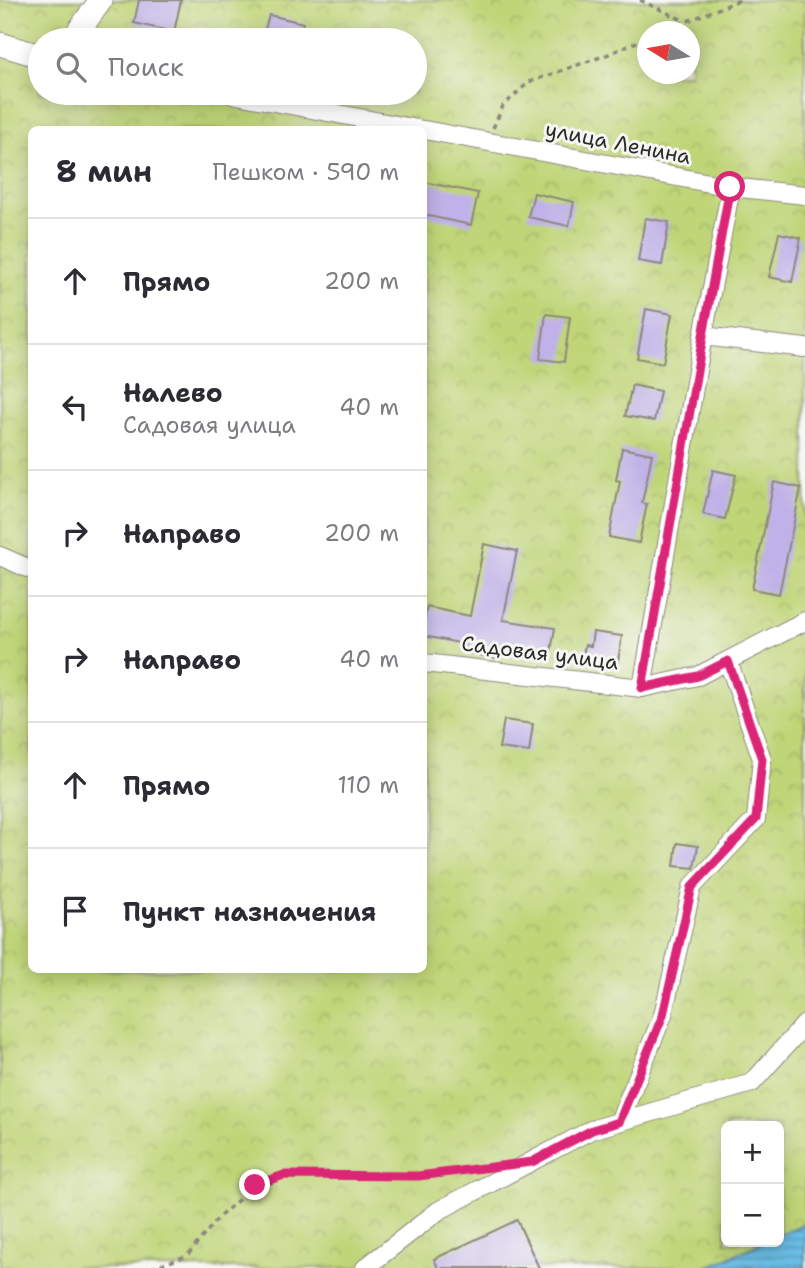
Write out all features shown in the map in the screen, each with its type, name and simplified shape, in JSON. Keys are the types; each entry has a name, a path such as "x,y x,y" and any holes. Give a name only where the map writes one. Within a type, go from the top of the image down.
{"street":[{"path":"81,28 101,0"},
{"path":"0,44 28,52"},
{"name":"улица Ленина","path":"291,105 402,126"},
{"name":"улица Ленина","path":"427,131 730,187 805,195"},
{"path":"642,688 730,187"},
{"path":"703,336 805,348"},
{"path":"0,556 28,568"},
{"name":"Садовая улица","path":"427,663 642,688 698,676 805,621"},
{"path":"619,1122 663,1015 692,887 756,819 762,759 728,661"},
{"path":"365,1268 438,1211 592,1130 752,1083 805,1024"}],"path":[{"path":"640,0 685,21 740,0"},
{"path":"487,141 503,106 529,82 637,42"},
{"path":"151,1268 187,1256 219,1217 255,1185 284,1175 418,1176 494,1166"}],"green space":[{"path":"0,0 805,0 805,1268 0,1268"}],"water":[{"path":"805,1223 805,1268 705,1268 752,1247 784,1247 784,1233"}],"building":[{"path":"139,0 181,0 175,28 156,28 134,23"},
{"path":"269,15 303,23 302,28 265,28"},
{"path":"427,183 478,193 471,225 427,216"},
{"path":"534,193 574,202 569,226 528,217"},
{"path":"645,218 669,222 662,265 638,261"},
{"path":"779,233 801,238 792,282 769,277"},
{"path":"646,309 672,314 663,363 637,358"},
{"path":"546,314 570,317 564,362 540,359"},
{"path":"632,385 660,391 654,421 625,416"},
{"path":"622,448 652,454 642,503 647,504 639,543 609,537 620,481 616,480"},
{"path":"713,470 736,475 725,519 703,514"},
{"path":"774,482 801,488 779,594 752,589"},
{"path":"484,544 517,551 503,620 555,628 550,657 497,649 495,658 463,652 464,644 427,637 427,607 470,616"},
{"path":"593,632 622,636 617,667 582,661 585,645 591,646"},
{"path":"504,720 533,724 529,752 499,748"},
{"path":"677,843 698,846 694,868 674,866"},
{"path":"517,1220 539,1268 438,1268 434,1259"}],"route":[{"path":"255,1185 284,1175 418,1176 532,1162 592,1130 619,1122 663,1015 692,887 756,819 762,759 728,661 698,676 642,688 730,187"}]}
